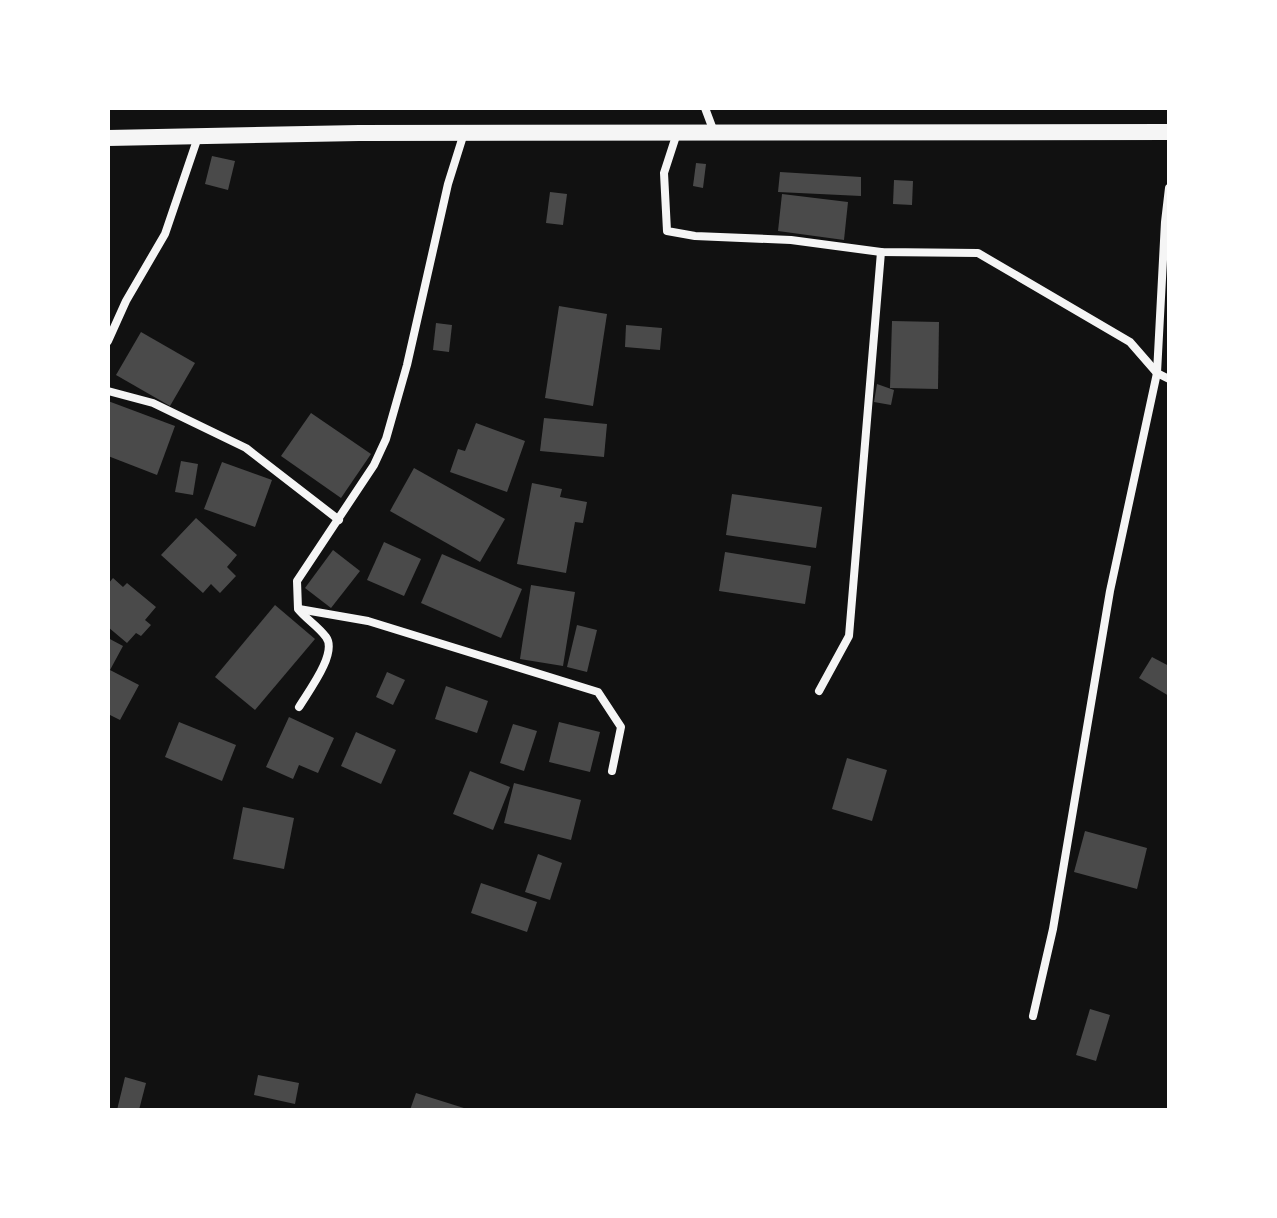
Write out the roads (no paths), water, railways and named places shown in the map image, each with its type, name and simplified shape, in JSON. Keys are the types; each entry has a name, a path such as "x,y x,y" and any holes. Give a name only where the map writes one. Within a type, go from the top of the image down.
{"main road":[{"path":"108,138 464,133 1169,132"}],"street":[{"path":"705,108 714,132"},
{"path":"678,132 664,173 667,231 695,236 791,240 881,252 978,253 1130,342 1157,373 1169,379"},
{"path":"299,707 328,657 330,647 326,636 298,609 297,581 374,465 386,439 407,365 448,184 464,133"},
{"path":"108,341 126,301 165,234 199,136"},
{"path":"1033,1016 1053,929 1110,591 1157,373 1169,188"},
{"path":"819,691 849,636 881,252"},
{"path":"108,391 153,403 246,448 339,520"},
{"path":"298,609 368,621 598,692 621,727 612,771"}]}
